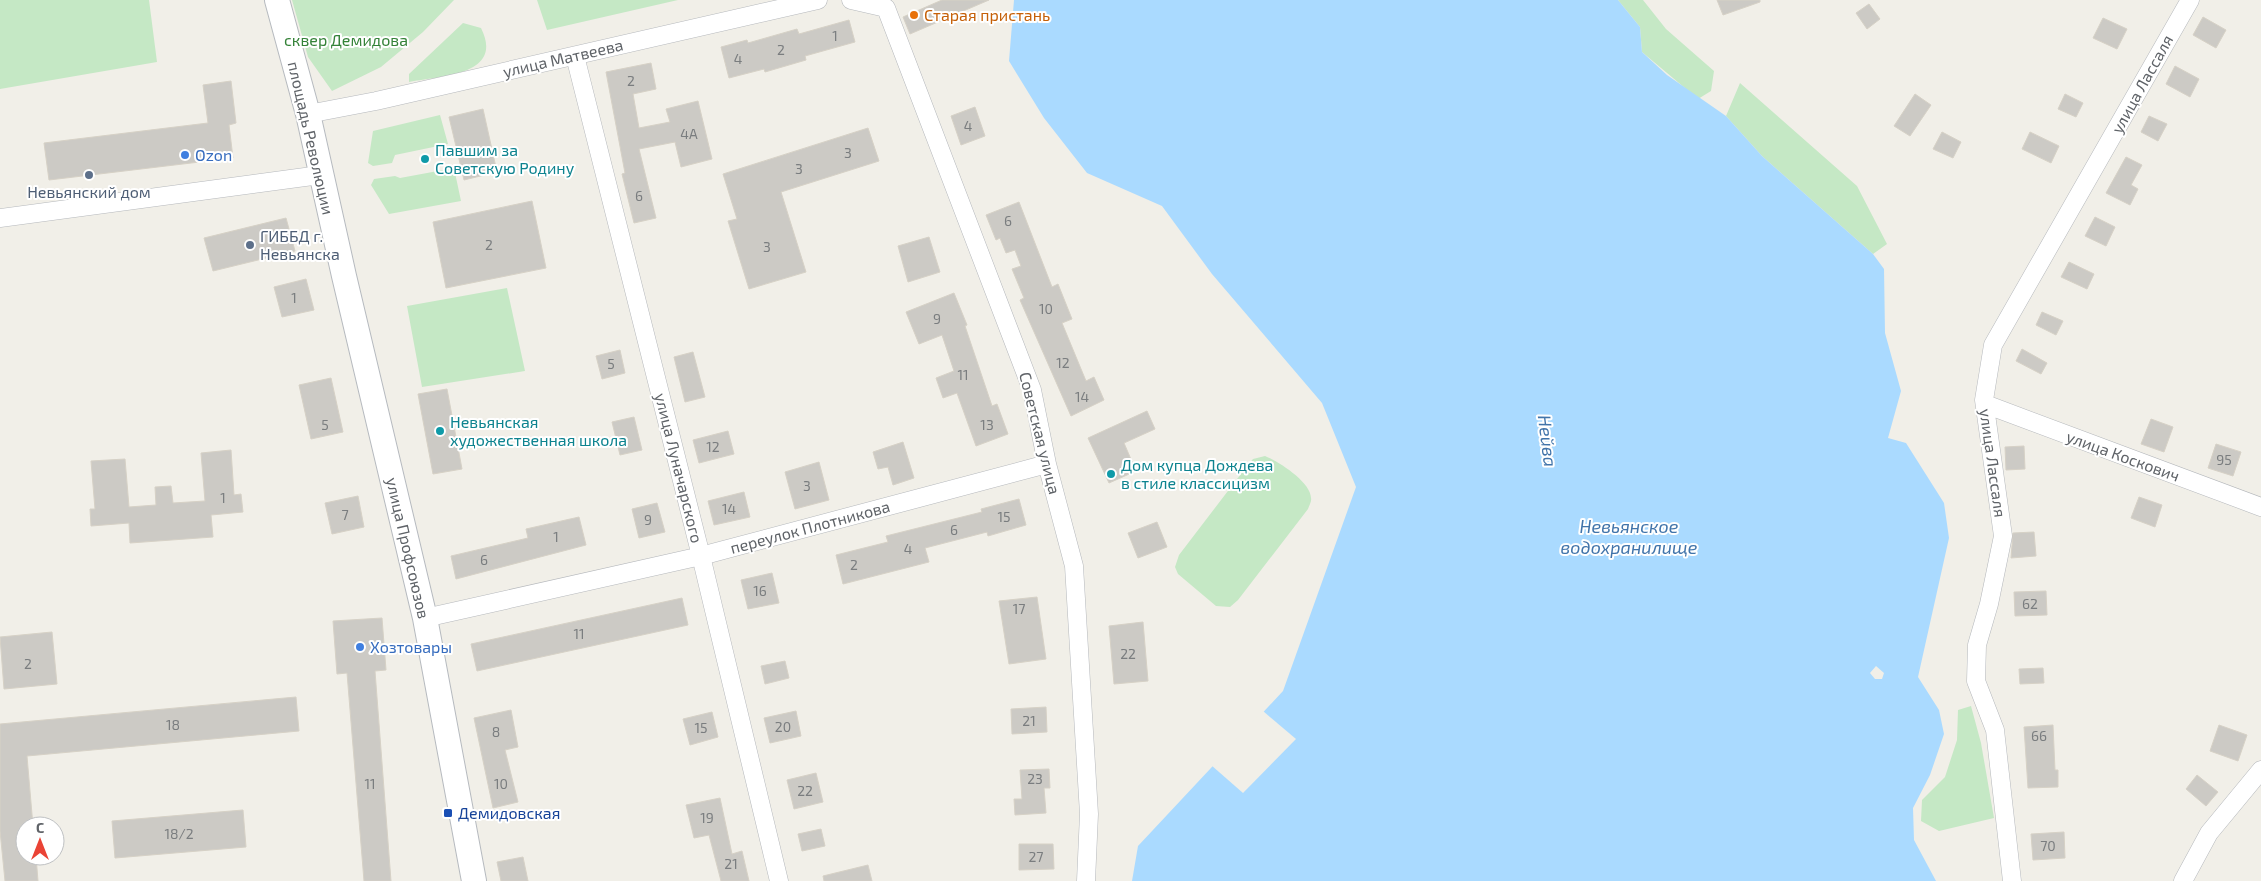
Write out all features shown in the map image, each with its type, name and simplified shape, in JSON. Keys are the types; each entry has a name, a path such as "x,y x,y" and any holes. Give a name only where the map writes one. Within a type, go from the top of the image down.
{"street":[{"name":"площадь Революции","path":"277,0 308,114 320,175 344,276"},
{"name":"улица Матвеева","path":"308,114 345,108 818,0"},
{"name":"Советская улица","path":"851,0 886,8 1032,390 1046,464 1074,566 1089,814 1086,881"},
{"name":"улица Лассаля","path":"2012,881 1996,730 1976,681 1977,645 1989,604 2003,536 1984,400 1993,345 2190,0"},
{"name":"улица Луначарского","path":"575,56 701,556 779,881"},
{"path":"0,218 320,175"},
{"name":"улица Профсоюзов","path":"344,276 425,618 474,881"},
{"name":"улица Коскович","path":"1985,404 2261,507"},
{"name":"переулок Плотникова","path":"425,618 701,556 1046,464"},
{"path":"2183,881 2209,832 2261,770"}],"green space":[{"path":"0,0 149,0 157,62 0,89"},
{"name":"сквер Демидова","path":"292,0 454,0 423,32 381,67 332,91 308,57"},
{"path":"537,0 678,0 547,30"},
{"path":"1618,0 1643,0 1666,29 1714,71 1711,91 1698,99 1642,52 1640,27"},
{"path":"463,23 481,28 486,44 484,56 477,65 452,75 409,82 409,74"},
{"path":"1740,83 1857,186 1887,244 1873,254 1762,156 1726,116"},
{"path":"440,115 448,144 395,155 392,163 373,166 368,163 373,131"},
{"path":"454,168 461,201 389,214 371,185 374,179 395,176 400,178"},
{"path":"507,288 525,371 422,387 407,306"},
{"path":"1265,456 1278,462 1306,485 1310,492 1311,502 1308,509 1238,600 1230,607 1216,606 1178,574 1175,567 1179,555 1247,466 1253,459"},
{"path":"1971,706 1981,743 1994,818 1939,831 1921,821 1922,800 1945,777 1957,740 1958,710"}],"water":[{"name":"Невьянское водохранилище","path":"1014,0 1618,0 1640,27 1642,52 1667,75 1726,116 1762,156 1873,254 1884,269 1885,333 1901,391 1888,438 1906,443 1944,503 1949,538 1918,677 1939,710 1944,734 1930,775 1913,808 1914,840 1936,881 1132,881 1138,846 1283,691 1356,487 1322,403 1212,274 1162,206 1087,173 1044,118 1009,61","holes":["1876,666 1884,673 1882,679 1875,679 1870,673"]}],"pier":[{"path":"1263,711 1296,739 1243,793 1211,765"}],"building":[{"path":"942,0 989,0 910,34 903,17"},
{"path":"1717,0 1760,0 1760,2 1723,15"},
{"path":"1869,4 1880,19 1867,29 1856,13"},
{"path":"2203,17 2226,30 2216,48 2193,35"},
{"path":"2103,18 2127,29 2117,49 2093,38"},
{"path":"849,20 855,42 805,56 806,60 765,72 764,69 729,78 721,47 747,40 748,43 797,29 799,34"},
{"path":"651,63 656,89 633,94 639,128 670,122 666,109 698,101 712,159 681,167 675,142 639,149 656,218 634,223 622,174 625,173 606,72"},
{"path":"2175,66 2199,79 2190,97 2166,84"},
{"path":"231,81 236,123 229,125 233,158 49,180 44,143 208,123 203,85"},
{"path":"1915,94 1931,105 1910,136 1894,126"},
{"path":"2065,94 2083,103 2076,117 2058,109"},
{"path":"975,107 985,136 961,145 951,116"},
{"path":"483,109 497,172 464,180 449,117"},
{"path":"2149,116 2167,124 2158,141 2141,132"},
{"path":"868,128 879,161 781,192 806,272 749,289 728,221 737,219 723,174"},
{"path":"1942,132 1961,142 1953,158 1933,149"},
{"path":"2030,132 2059,146 2051,163 2022,149"},
{"path":"2126,157 2142,165 2131,185 2138,189 2130,205 2106,193"},
{"path":"532,201 546,268 446,288 433,222"},
{"path":"1019,202 1052,287 1058,284 1072,319 1062,323 1086,381 1094,377 1104,400 1071,416 1020,300 1024,298 1012,269 1021,266 1015,250 1006,253 1000,238 996,240 986,215"},
{"path":"2095,217 2115,227 2106,246 2085,236"},
{"path":"286,218 295,251 213,271 204,238"},
{"path":"929,237 940,272 908,282 898,246"},
{"path":"2069,262 2094,274 2087,289 2061,277"},
{"path":"306,279 314,310 282,317 274,287"},
{"path":"954,293 967,325 965,326 992,406 997,404 1008,434 976,446 957,393 943,398 936,378 954,371 942,335 919,344 906,312"},
{"path":"2042,312 2063,321 2056,335 2036,325"},
{"path":"2022,349 2047,363 2041,374 2016,361"},
{"path":"620,350 625,373 602,379 596,356"},
{"path":"693,352 705,397 685,402 674,357"},
{"path":"331,378 343,432 311,439 299,385"},
{"name":"Невьянская художественная школа","path":"447,389 462,469 433,474 418,394"},
{"path":"1147,411 1155,429 1124,443 1136,471 1109,483 1088,438"},
{"path":"634,417 642,450 620,455 612,422"},
{"path":"2151,419 2173,427 2164,452 2141,444"},
{"path":"728,431 734,454 699,463 693,440"},
{"path":"903,442 914,478 893,485 888,467 878,469 873,452"},
{"path":"2216,444 2241,452 2233,476 2208,468"},
{"path":"2024,446 2025,469 2006,470 2005,447"},
{"path":"231,450 234,495 241,494 243,512 211,515 213,537 130,543 129,523 91,526 90,509 95,509 91,461 125,459 129,507 156,505 155,487 171,486 173,503 205,501 201,453"},
{"path":"819,462 829,500 795,509 785,472"},
{"path":"744,492 750,517 714,525 708,501"},
{"path":"358,496 364,527 332,534 325,503"},
{"path":"2139,497 2162,505 2155,527 2131,518"},
{"path":"1019,499 1026,525 988,536 987,532 925,548 929,562 843,584 836,555 888,542 886,536 982,512 981,509"},
{"path":"657,503 665,532 639,538 632,509"},
{"path":"579,517 586,545 456,579 451,556 528,538 526,529"},
{"path":"1157,522 1167,547 1138,558 1128,533"},
{"path":"2034,532 2036,556 2011,558 2013,533"},
{"path":"772,573 779,603 748,609 741,580"},
{"path":"2046,591 2047,615 2015,616 2014,592"},
{"path":"1037,597 1046,659 1009,664 999,601"},
{"path":"682,598 688,625 477,671 471,644"},
{"path":"382,618 386,670 375,671 391,881 364,881 347,673 337,674 333,621"},
{"path":"1143,622 1148,681 1114,684 1109,626"},
{"path":"52,632 57,684 4,689 0,637"},
{"path":"785,661 789,678 765,684 761,666"},
{"path":"2043,668 2044,683 2020,684 2019,669"},
{"path":"296,697 299,731 27,756 32,816 15,816 15,866 37,866 38,881 5,881 0,831 0,724"},
{"path":"1046,707 1047,732 1012,734 1011,709"},
{"path":"511,710 518,747 505,750 518,802 493,808 474,718"},
{"path":"796,711 801,736 770,743 764,718"},
{"path":"712,712 718,737 690,745 683,719"},
{"path":"2053,725 2055,770 2058,770 2058,787 2028,788 2024,727"},
{"path":"2219,725 2247,735 2238,761 2210,751"},
{"path":"1049,769 1050,788 1044,788 1046,813 1015,815 1014,799 1022,799 1020,770"},
{"path":"816,773 823,802 794,809 787,780"},
{"path":"2197,775 2218,792 2206,806 2186,789"},
{"path":"720,798 732,854 742,851 749,881 721,881 709,835 694,838 686,805"},
{"path":"243,810 246,847 115,858 112,821"},
{"path":"821,829 825,846 802,851 798,834"},
{"path":"2064,832 2065,858 2033,860 2031,834"},
{"path":"1019,844 1053,844 1054,869 1019,870"},
{"path":"523,857 528,881 501,881 497,862"},
{"path":"868,865 872,881 824,881 823,876"}],"place":[{"name":"Старая пристань","path":"914,15"},
{"name":"Ozon","path":"185,155"},
{"name":"Павшим за Советскую Родину","path":"425,159"},
{"name":"Невьянский дом","path":"89,175"},
{"name":"ГИББД г. Невьянска","path":"250,245"},
{"name":"Невьянская художественная школа","path":"440,431"},
{"name":"Дом купца Дождева в стиле классицизм","path":"1111,474"},
{"name":"Хозтовары","path":"360,647"},
{"name":"Демидовская","path":"448,813"}],"water label":[{"name":"Нейва","path":"1547,441"}]}
